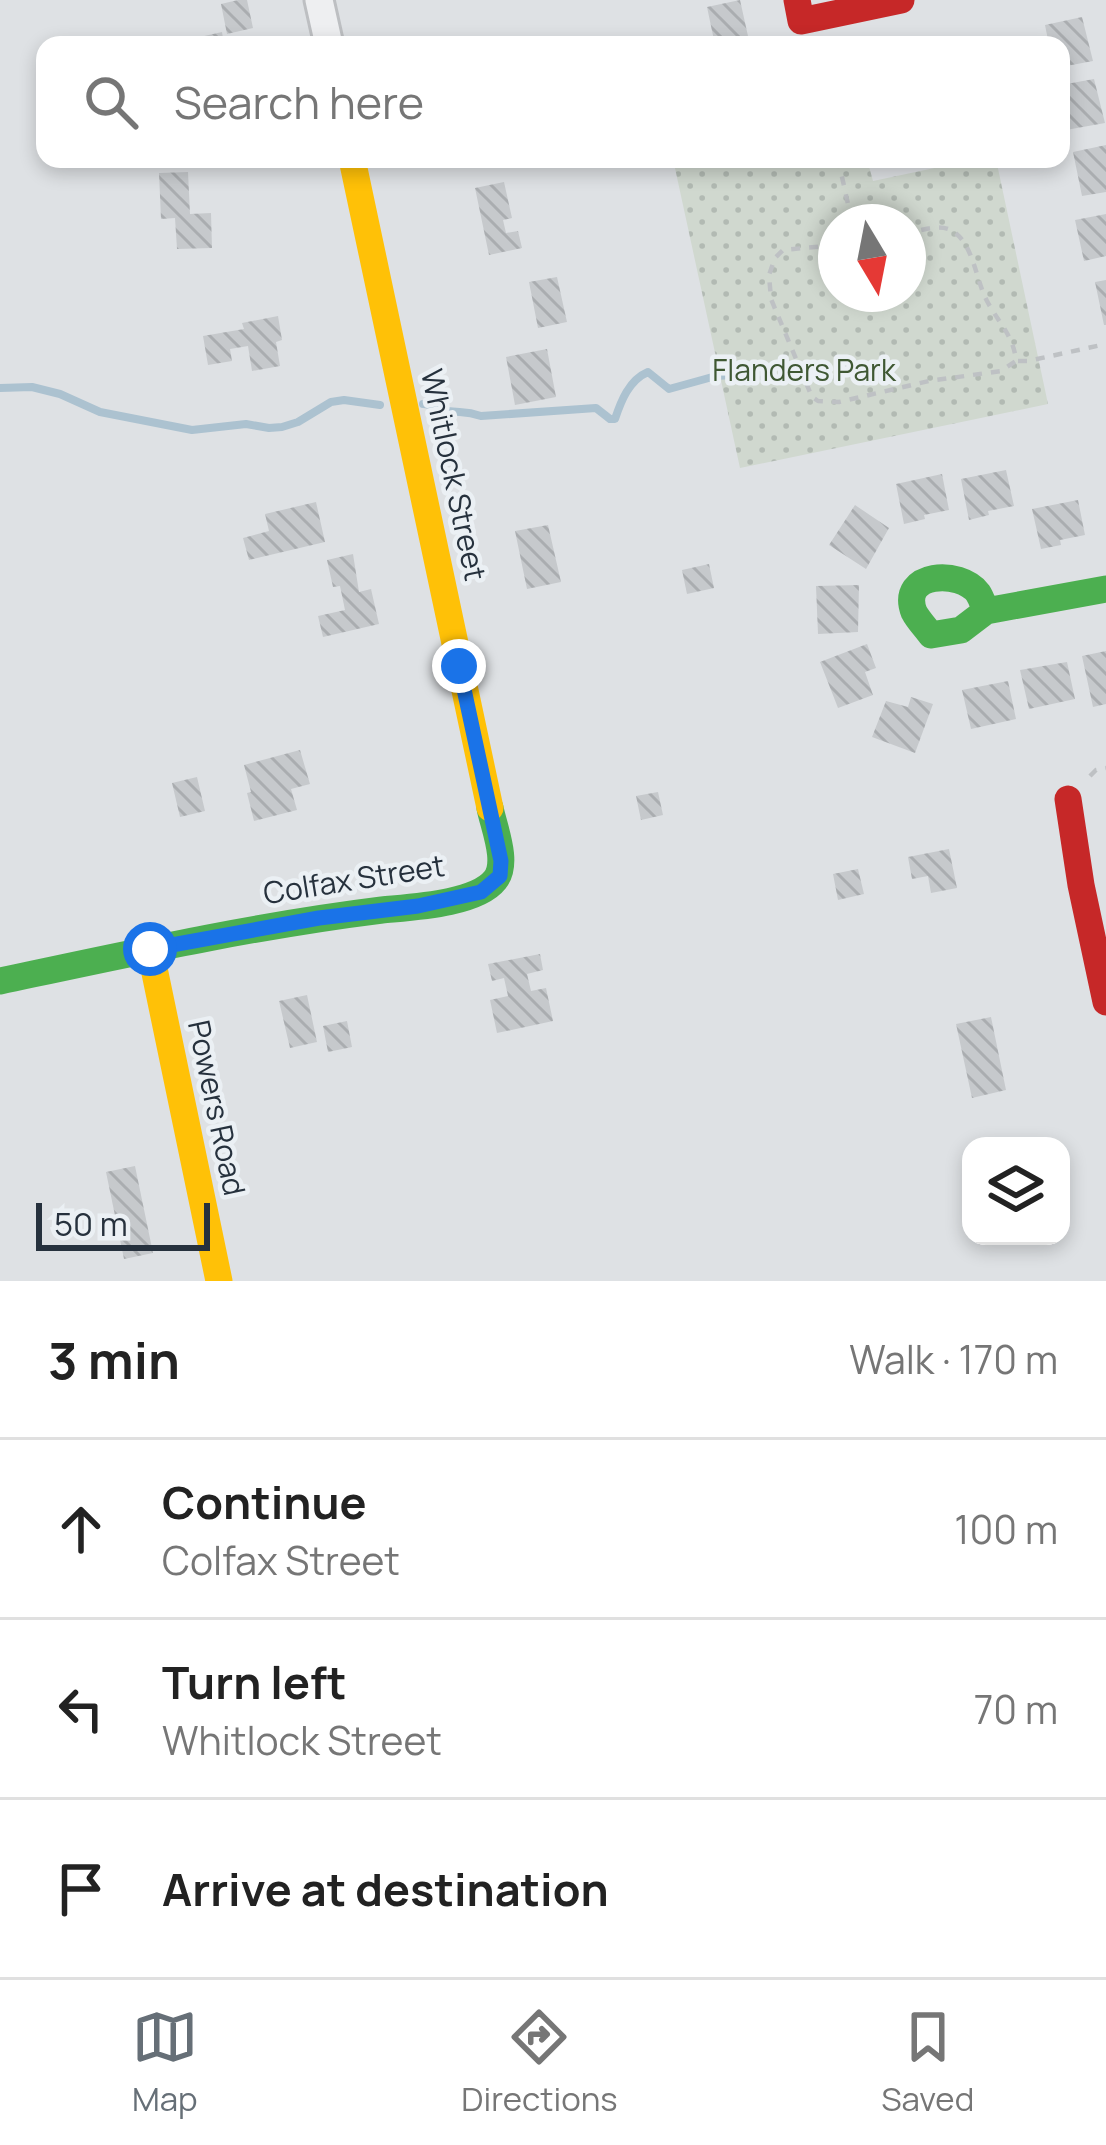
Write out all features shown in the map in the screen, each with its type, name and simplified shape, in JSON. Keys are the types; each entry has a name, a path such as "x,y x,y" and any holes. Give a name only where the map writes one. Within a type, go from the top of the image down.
{"street":[{"path":"319,0 326,36"},
{"path":"799,10 901,0"},
{"name":"Whitlock Street","path":"354,168 501,861 500,876"},
{"path":"986,611 1106,589"},
{"path":"1068,799 1106,1002"},
{"name":"Colfax Street","path":"0,981 319,918 418,906 481,892 500,876"},
{"name":"Powers Road","path":"150,949 219,1281"}],"path":[{"path":"840,168 848,204"},
{"path":"926,230 952,230 962,240 987,302 1013,341 1016,361"},
{"path":"818,247 783,250 770,275 771,298 808,391 818,400 839,402 929,381 1001,371 1016,361 1106,344"}],"green space":[{"name":"Flanders Park","path":"675,168 869,168 873,181 934,168 998,168 1048,404 740,468"}],"building":[{"path":"247,0 253,28 227,34 221,4"},
{"path":"740,0 748,36 713,36 707,7"},
{"path":"1082,17 1093,61 1070,65 1070,36 1047,36 1045,25"},
{"path":"1094,79 1105,123 1070,129 1070,83"},
{"path":"1106,145 1106,192 1082,196 1073,152"},
{"path":"188,172 190,214 211,213 212,248 177,249 175,218 161,219 159,173"},
{"path":"504,182 512,218 503,220 506,233 518,231 522,248 489,255 475,188"},
{"path":"1106,214 1106,256 1084,261 1075,220"},
{"path":"557,277 567,322 538,328 529,282"},
{"path":"1106,280 1106,325 1104,325 1095,282"},
{"path":"278,316 280,366 252,371 248,346 230,349 232,361 208,365 203,336 244,329 242,323"},
{"path":"547,349 556,397 515,405 506,357"},
{"path":"1006,470 1014,506 969,520 961,479"},
{"path":"942,474 949,510 904,524 896,484"},
{"path":"1078,500 1085,535 1041,549 1032,509"},
{"path":"316,502 325,542 249,560 243,538 269,531 265,514"},
{"path":"855,505 889,528 866,569 829,545"},
{"path":"548,525 561,582 527,589 515,531"},
{"path":"353,554 359,592 371,589 379,624 323,637 318,616 345,610 327,560"},
{"path":"709,564 714,588 687,594 682,570"},
{"path":"859,585 858,632 818,634 816,586"},
{"path":"867,644 876,668 865,672 873,695 838,708 820,662"},
{"path":"1106,651 1106,704 1093,707 1082,656"},
{"path":"1067,662 1075,699 1029,709 1020,670"},
{"path":"1008,681 1016,719 971,729 962,690"},
{"path":"911,697 933,704 915,753 872,737 886,701 908,707"},
{"path":"300,750 310,784 291,789 297,810 254,821 244,765"},
{"path":"197,777 205,811 180,817 172,783"},
{"path":"658,792 663,815 641,820 636,796"},
{"path":"949,849 957,888 931,893 928,876 912,879 908,857"},
{"path":"858,869 864,894 838,900 833,874"},
{"path":"540,954 543,970 527,974 531,991 546,988 553,1021 497,1033 490,1000 508,996 504,978 492,981 488,964"},
{"path":"307,995 317,1042 290,1048 279,1001"},
{"path":"991,1017 1006,1090 972,1098 956,1024"},
{"path":"347,1021 352,1047 328,1052 323,1026"},
{"path":"135,1166 153,1253 124,1259 106,1172"}],"waterway":[{"path":"423,404 481,416 596,408 615,419 631,386 648,372 669,389 732,375"},
{"path":"0,388 32,387 100,412 192,430 246,424 282,427 344,400 380,405"}],"traffic: fast":[{"path":"986,611 969,585 946,578 923,582 912,599 914,612 931,635 961,630 986,611 1106,589"},
{"path":"0,981 238,932 443,903 474,894 495,880 501,864 490,808"}],"traffic: slow":[{"path":"354,168 490,808"},
{"path":"150,949 219,1281"}],"traffic: jam":[{"path":"797,0 801,21 901,0"},
{"path":"1068,799 1106,1002"}],"route":[{"path":"150,949 319,918 418,906 481,892 492,885 500,876 501,861 459,666"}]}
